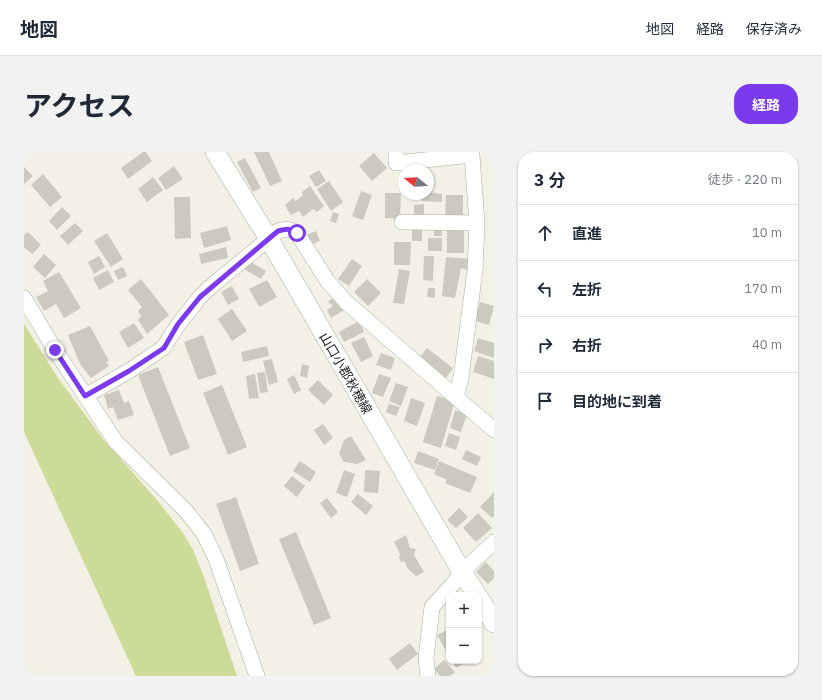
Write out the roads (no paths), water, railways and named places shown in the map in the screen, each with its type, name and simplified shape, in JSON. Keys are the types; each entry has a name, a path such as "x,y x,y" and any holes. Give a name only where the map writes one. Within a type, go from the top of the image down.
{"main road":[{"name":"山口小郡秋穂線","path":"216,152 269,239 475,592"},
{"path":"482,603 494,623"}],"street":[{"path":"396,152 396,163 472,155 477,222 475,270 461,378 456,397"},
{"path":"402,222 477,222"},
{"path":"85,396 129,371 164,348 178,324 200,297 278,231 291,229 297,233 328,282 347,303 494,430"},
{"path":"24,298 55,350 116,442 186,511 204,534 216,559 257,676"},
{"path":"428,676 426,658 432,607 462,572 494,542"}]}
